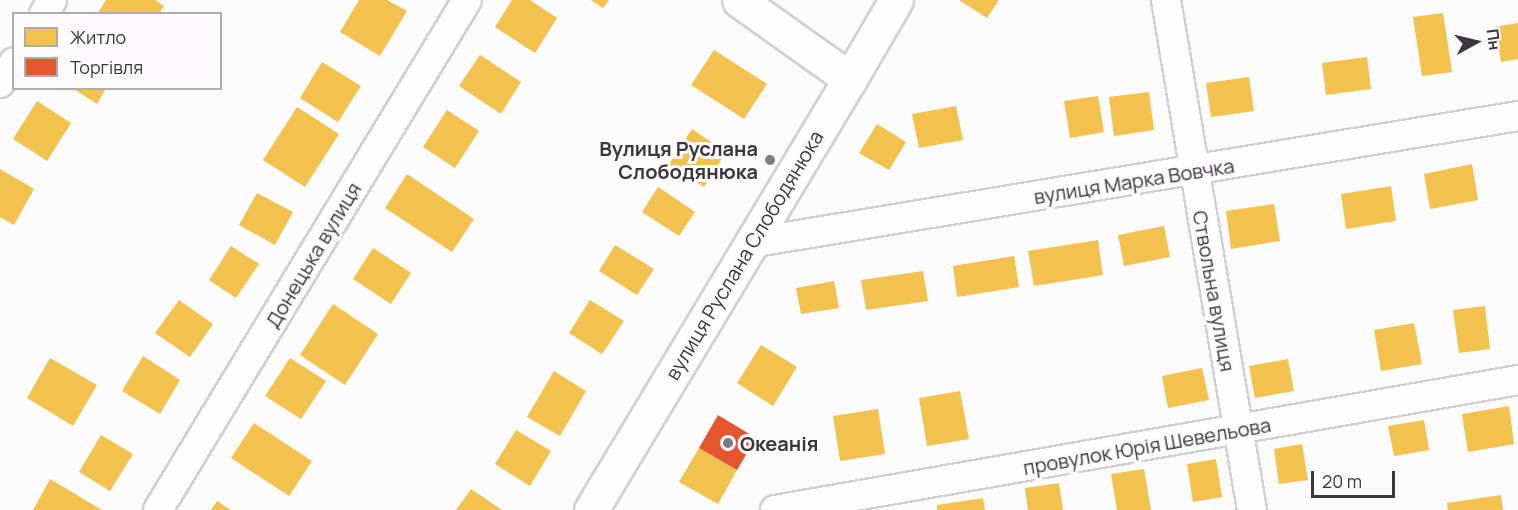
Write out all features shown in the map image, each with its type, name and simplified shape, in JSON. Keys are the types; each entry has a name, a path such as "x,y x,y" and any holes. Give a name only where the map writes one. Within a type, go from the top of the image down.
{"main road":[{"path":"739,0 850,79"},
{"name":"вулиця Руслана Слободянюка","path":"591,510 896,0"}],"street":[{"name":"Донецька вулиця","path":"158,510 467,0"},
{"name":"Ствольна вулиця","path":"1166,0 1193,173 1252,510"},
{"path":"0,84 12,65"},
{"name":"вулиця Марка Вовчка","path":"750,243 1193,173 1518,116"},
{"name":"провулок Юрія Шевельова","path":"775,510 1518,380"}],"building: Житло":[{"path":"106,0 155,0 164,6 160,12 98,12"},
{"path":"359,0 387,0 407,11 380,56 340,32"},
{"path":"512,0 530,0 557,18 535,53 495,27"},
{"path":"591,0 609,0 603,8"},
{"path":"959,0 999,0 987,18"},
{"path":"1443,13 1452,72 1422,76 1413,17"},
{"path":"1518,23 1518,59 1501,62 1495,27"},
{"path":"714,50 767,84 744,119 691,85"},
{"path":"480,55 521,82 501,114 459,86"},
{"path":"1367,57 1371,89 1326,95 1322,63"},
{"path":"322,62 361,86 338,122 300,98"},
{"path":"1249,77 1254,111 1211,117 1206,83"},
{"path":"75,90 105,90 97,104"},
{"path":"1149,92 1154,130 1114,136 1109,97"},
{"path":"1098,96 1104,132 1070,138 1064,101"},
{"path":"37,101 71,123 47,161 13,139"},
{"path":"956,106 963,140 919,148 912,114"},
{"path":"297,107 339,134 305,187 263,160"},
{"path":"447,110 479,131 455,168 423,147"},
{"path":"877,124 906,142 889,170 859,153"},
{"path":"692,129 726,152 704,187 669,164"},
{"path":"1472,164 1478,200 1430,209 1424,174"},
{"path":"0,169 34,189 14,225 0,217"},
{"path":"407,174 474,219 452,252 385,208"},
{"path":"1391,186 1396,221 1346,229 1341,194"},
{"path":"658,187 695,212 679,236 642,212"},
{"path":"257,193 293,212 275,245 239,225"},
{"path":"1274,204 1280,241 1231,249 1226,211"},
{"path":"1164,226 1170,257 1124,266 1118,235"},
{"path":"1098,240 1103,275 1034,286 1028,251"},
{"path":"615,245 654,269 637,295 599,271"},
{"path":"231,246 259,264 236,298 209,280"},
{"path":"373,248 411,273 391,304 353,279"},
{"path":"1014,256 1019,287 957,297 953,266"},
{"path":"923,271 928,301 866,310 861,280"},
{"path":"834,281 839,308 801,314 796,288"},
{"path":"179,300 213,324 190,357 155,333"},
{"path":"590,300 624,321 602,354 569,333"},
{"path":"333,304 378,334 345,385 300,355"},
{"path":"1485,306 1490,349 1459,353 1453,310"},
{"path":"1414,323 1422,364 1381,371 1374,330"},
{"path":"761,345 797,367 773,406 737,383"},
{"path":"143,356 180,380 160,414 122,391"},
{"path":"50,358 97,385 73,426 27,398"},
{"path":"290,358 326,381 301,419 265,396"},
{"path":"1288,359 1294,391 1255,398 1249,366"},
{"path":"1202,368 1209,400 1168,408 1162,376"},
{"path":"554,371 586,391 560,436 527,417"},
{"path":"960,391 969,439 927,446 919,398"},
{"path":"1509,406 1514,444 1468,452 1462,414"},
{"path":"878,409 885,454 840,461 833,416"},
{"path":"1424,420 1429,450 1394,456 1388,426"},
{"path":"254,423 312,461 289,496 231,458"},
{"path":"516,430 551,451 530,486 495,464"},
{"path":"101,435 133,454 110,491 79,472"},
{"path":"1302,444 1308,480 1279,484 1274,449"},
{"path":"699,448 737,470 718,504 679,482"},
{"path":"1216,459 1222,497 1193,502 1187,464"},
{"path":"1144,469 1151,510 1117,510 1111,474"},
{"path":"50,479 102,510 33,510"},
{"path":"1059,483 1063,510 1028,510 1025,488"},
{"path":"471,489 502,510 456,510"},
{"path":"1501,495 1503,510 1448,510 1447,503"},
{"path":"983,498 985,510 937,510 937,505"},
{"path":"217,501 231,510 211,510"}],"building: Торгівля":[{"name":"Океанія","path":"718,415 756,438 737,470 699,448"}],"place":[{"name":"Вулиця Руслана Слободянюка","path":"770,160"},
{"name":"Океанія","path":"728,443"}]}
